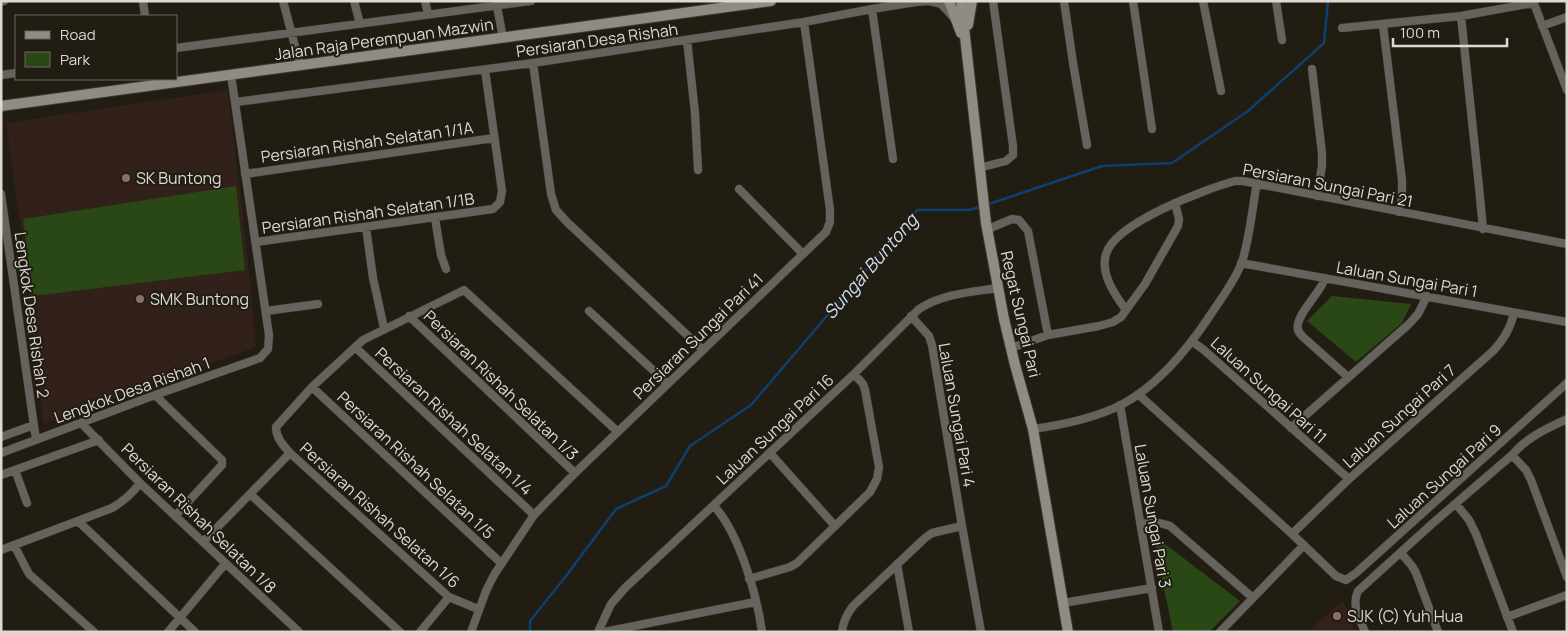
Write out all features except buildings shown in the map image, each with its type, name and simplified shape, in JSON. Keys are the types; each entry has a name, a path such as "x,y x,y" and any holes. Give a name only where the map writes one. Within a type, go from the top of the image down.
{"main road":[{"name":"Jalan Raja Perempuan Mazwin","path":"178,80 232,75 771,1"},
{"path":"949,1 959,30 965,38"},
{"name":"Regat Sungai Pari","path":"961,1 987,226 1011,348 1033,429 1068,632"},
{"path":"965,38 972,1"},
{"name":"Jalan Raja Perempuan Mazwin","path":"1,106 176,80"}],"street":[{"path":"143,1 145,15"},
{"path":"283,1 300,65"},
{"path":"354,1 360,24"},
{"path":"425,1 428,14"},
{"path":"178,48 360,24 497,3 531,1"},
{"path":"979,168 1006,161 1012,155 1013,146 993,1"},
{"path":"1064,1 1087,145"},
{"path":"1133,1 1152,128"},
{"path":"1203,1 1221,91"},
{"path":"1276,1 1282,40"},
{"name":"Persiaran Desa Rishah","path":"236,102 533,63 804,22 916,2 933,2 942,5 955,17"},
{"path":"1342,28 1462,16 1533,2 1567,90"},
{"path":"497,3 503,38"},
{"path":"872,9 893,159"},
{"path":"1462,16 1480,187 1482,229"},
{"path":"1542,26 1567,17"},
{"name":"Persiaran Sungai Pari 41","path":"471,632 486,591 501,563 534,515 575,473 826,232 830,222 830,210 804,22"},
{"path":"1383,24 1402,180 1402,197 1399,212"},
{"path":"687,40 695,113 698,170"},
{"path":"533,63 551,194 556,210 703,350"},
{"path":"1312,69 1322,153 1322,166 1317,196"},
{"path":"485,70 494,138"},
{"path":"1,75 15,73"},
{"path":"232,75 266,311 318,304"},
{"name":"Persiaran Rishah Selatan 1/1A","path":"245,174 494,138"},
{"name":"Persiaran Rishah Selatan 1/1B","path":"256,242 492,209 500,202 502,191 494,138"},
{"name":"Persiaran Sungai Pari 21","path":"1126,310 1112,290 1109,281 1105,256 1109,246 1118,236 1143,219 1175,203 1235,181 1567,244"},
{"path":"1033,429 1096,415 1120,405 1138,394 1179,358 1214,310 1242,263 1257,184"},
{"path":"739,189 803,254"},
{"name":"Lengkok Desa Rishah 2","path":"1,194 36,440"},
{"path":"1011,348 1048,335 1100,326 1113,322 1120,317 1145,284 1178,226 1179,219 1175,203"},
{"path":"435,218 441,255 446,269"},
{"path":"987,226 1012,219 1019,220 1028,231 1048,335"},
{"path":"366,227 372,278 384,328"},
{"name":"Laluan Sungai Pari 1","path":"1242,263 1567,322"},
{"path":"1324,278 1320,288 1298,320 1298,330 1303,337 1348,377"},
{"name":"Laluan Sungai Pari 16","path":"598,632 611,604 625,588 854,374 911,316 929,302 938,299 961,293 998,288"},
{"path":"312,387 363,340 464,290 618,432"},
{"path":"1292,428 1409,324 1418,314 1426,296"},
{"name":"Lengkok Desa Rishah 1","path":"1,453 260,358 268,349 269,336 266,311"},
{"path":"589,311 668,384"},
{"name":"Laluan Sungai Pari 7","path":"1292,534 1348,480 1493,351 1504,340 1514,313"},
{"name":"Persiaran Rishah Selatan 1/3","path":"409,316 575,473"},
{"name":"Laluan Sungai Pari 4","path":"911,316 929,336 932,345 981,632"},
{"name":"Laluan Sungai Pari 11","path":"1192,342 1204,350 1348,480"},
{"name":"Persiaran Rishah Selatan 1/4","path":"355,347 534,515"},
{"path":"749,579 790,567 797,563 870,492 878,480 879,467 865,390 863,384 854,374"},
{"name":"Laluan Sungai Pari 9","path":"1304,545 1336,576 1346,580 1351,577 1567,383"},
{"name":"Persiaran Rishah Selatan 1/6","path":"312,387 276,427 278,438 290,453 449,598 478,610"},
{"name":"Persiaran Rishah Selatan 1/5","path":"312,387 501,563"},
{"path":"1138,394 1304,545 1220,632"},
{"path":"155,395 222,460 222,465 175,516"},
{"name":"Laluan Sungai Pari 3","path":"1120,405 1159,632"},
{"path":"1365,632 1356,607 1355,598 1358,591 1512,455 1524,442 1532,436 1567,419"},
{"name":"Persiaran Rishah Selatan 1/8","path":"81,423 140,483 299,632"},
{"name":"Lengkok Desa Rishah 1","path":"1,437 34,425"},
{"path":"1,475 98,440"},
{"path":"203,542 290,453"},
{"path":"770,453 835,526"},
{"path":"1512,455 1526,470 1531,480 1567,577"},
{"path":"15,470 27,503"},
{"path":"1,550 112,508 124,502 140,483"},
{"path":"250,494 400,632"},
{"path":"1456,504 1469,520 1476,534 1513,632"},
{"path":"714,506 730,528 740,552 749,579 762,632"},
{"path":"78,521 195,632"},
{"path":"1141,524 1156,522 1170,526 1253,598"},
{"path":"842,632 842,624 846,614 853,606 932,533 962,526"},
{"path":"14,546 29,574 94,632"},
{"path":"1401,553 1416,573 1438,632"},
{"path":"168,632 225,564"},
{"path":"897,564 909,632"},
{"path":"1063,603 1152,588"},
{"path":"1507,617 1567,595"},
{"path":"420,632 449,598"},
{"path":"604,632 755,602"}],"shaded area":[{"path":"228,90 256,347 43,424 24,250 6,123"},
{"name":"SJK (C) Yuh Hua","path":"1343,600 1355,632 1307,632"}],"green space":[{"path":"236,186 245,270 33,296 23,219"},
{"path":"1332,296 1411,304 1402,323 1356,362 1307,321"},
{"path":"1153,535 1240,601 1209,632 1173,632"}],"waterway":[{"name":"Sungai Buntong","path":"986,205 1102,166 1172,163 1248,111 1324,43 1328,1"},
{"name":"Sungai Buntong","path":"530,632 530,621 616,509 666,486 690,446 751,405 917,210 969,210 980,207"}],"place":[{"name":"SK Buntong","path":"126,178"},
{"name":"SMK Buntong","path":"140,299"},
{"name":"SJK (C) Yuh Hua","path":"1337,616"}]}
